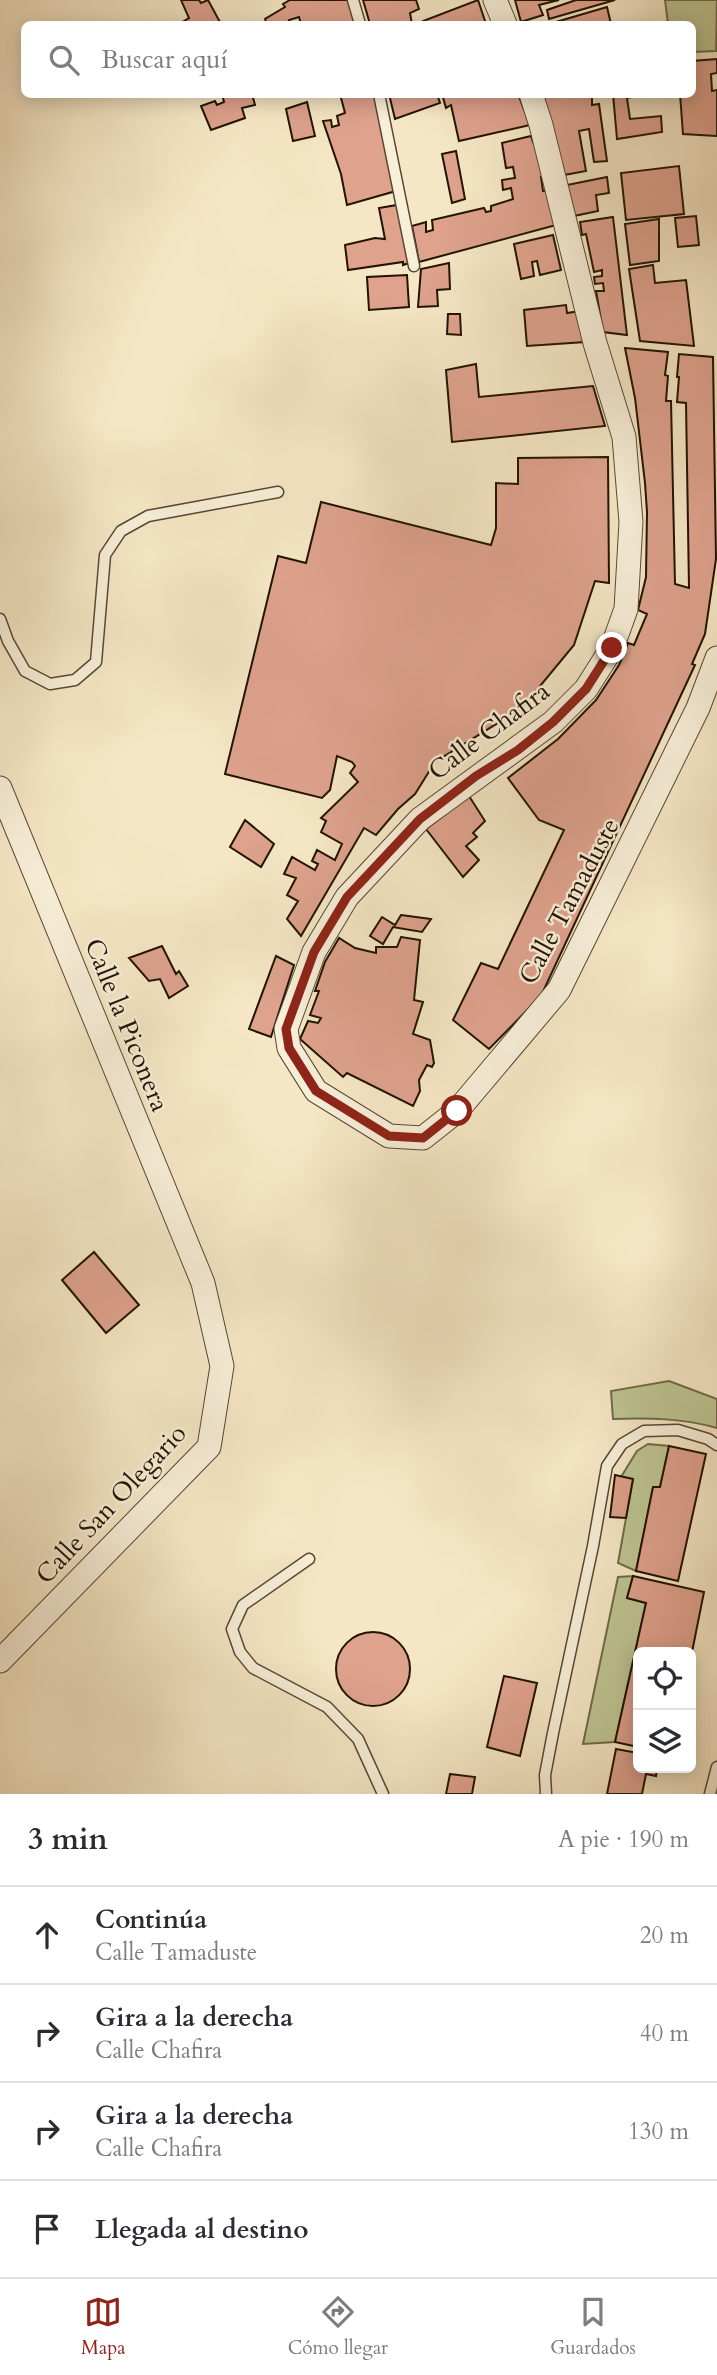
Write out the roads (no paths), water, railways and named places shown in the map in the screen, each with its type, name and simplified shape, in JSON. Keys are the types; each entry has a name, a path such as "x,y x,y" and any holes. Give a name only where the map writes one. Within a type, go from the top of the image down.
{"street":[{"path":"495,0 504,21"},
{"name":"Calle Chafira","path":"423,1138 389,1136 316,1091 289,1048 286,1029 314,952 347,897 420,819 476,776 527,743 586,689 612,648 626,610 631,522 624,437 595,343 532,98"},
{"name":"Calle Tamaduste","path":"423,1138 457,1111 559,990 698,708 717,658"},
{"name":"Calle la Piconera","path":"0,788 202,1283"},
{"name":"Calle San Olegario","path":"0,1661 209,1447 222,1366 202,1283"}],"lane":[{"path":"353,0 359,21"},
{"path":"380,98 414,266"},
{"path":"0,619 8,641 25,671 50,684 75,680 96,662 106,555 121,531 148,516 278,492"},
{"path":"546,1794 545,1774 552,1733 593,1546 607,1466 622,1444 644,1431 678,1430 708,1439 717,1445"},
{"path":"309,1559 243,1605 232,1629 240,1652 253,1668 327,1707 358,1739 383,1794"},
{"path":"710,1794 717,1767"}]}
